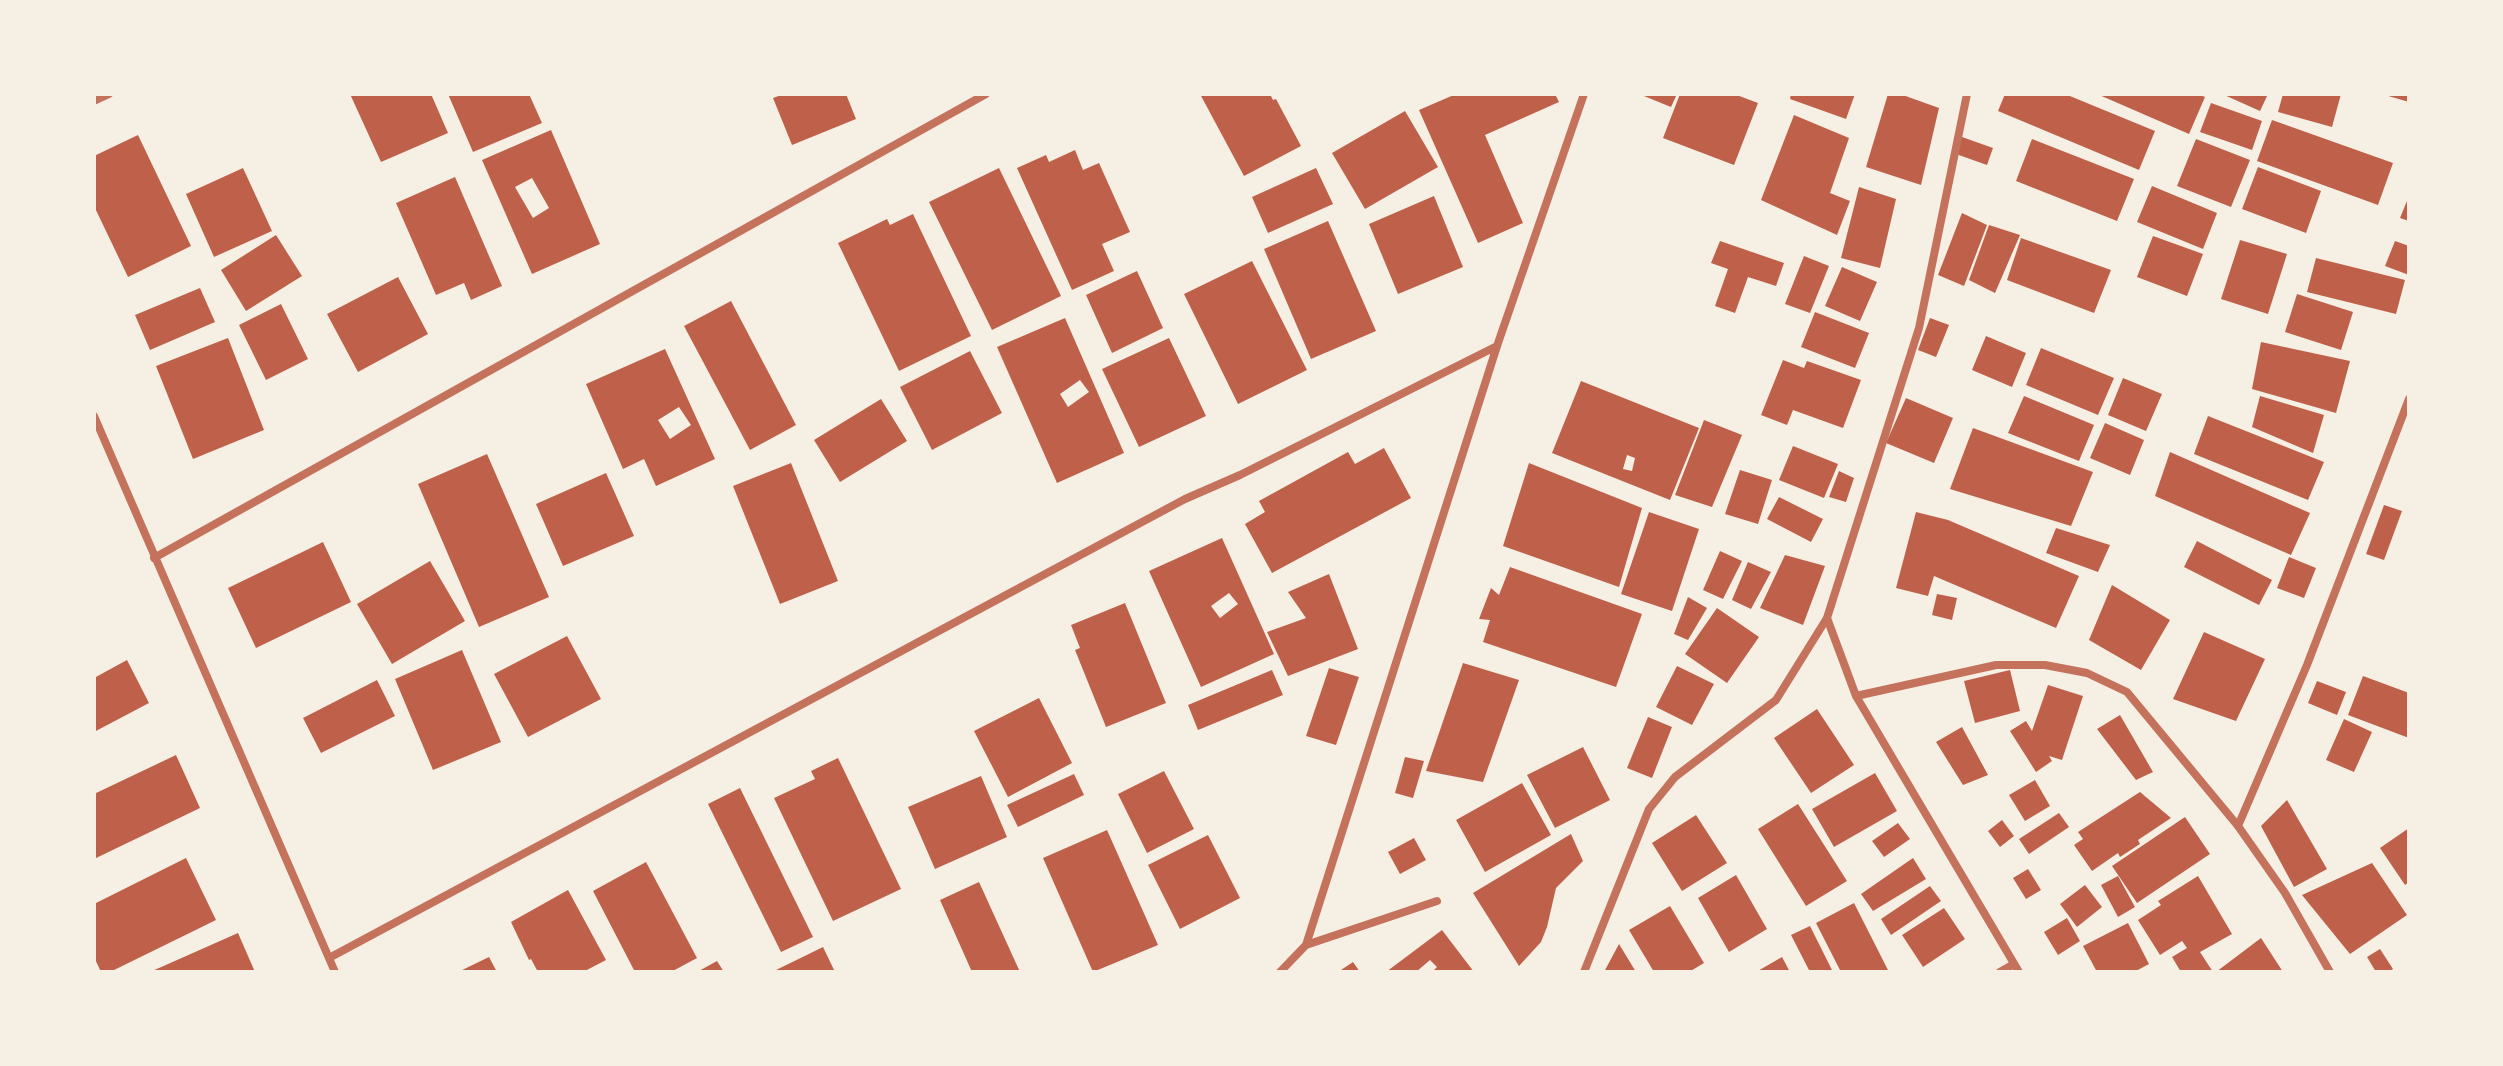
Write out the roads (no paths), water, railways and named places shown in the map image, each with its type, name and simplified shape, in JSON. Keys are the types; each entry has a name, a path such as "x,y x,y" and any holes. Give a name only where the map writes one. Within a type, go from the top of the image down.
{"street":[{"path":"94,101 109,94"},
{"path":"154,558 986,94"},
{"path":"1280,972 1306,945 1497,346 1584,94"},
{"path":"1584,972 1649,809 1675,777 1776,700 1827,618 1919,328 1967,94"},
{"path":"329,958 1185,499 1240,475 1497,346"},
{"path":"2238,826 2307,665 2409,399"},
{"path":"94,416 335,972"},
{"path":"1827,618 1856,696 2016,968 2000,972"},
{"path":"1856,696 1996,665 2045,665 2087,673 2127,692 2238,826 2285,893 2330,972"},
{"path":"1306,945 1437,901"}]}
